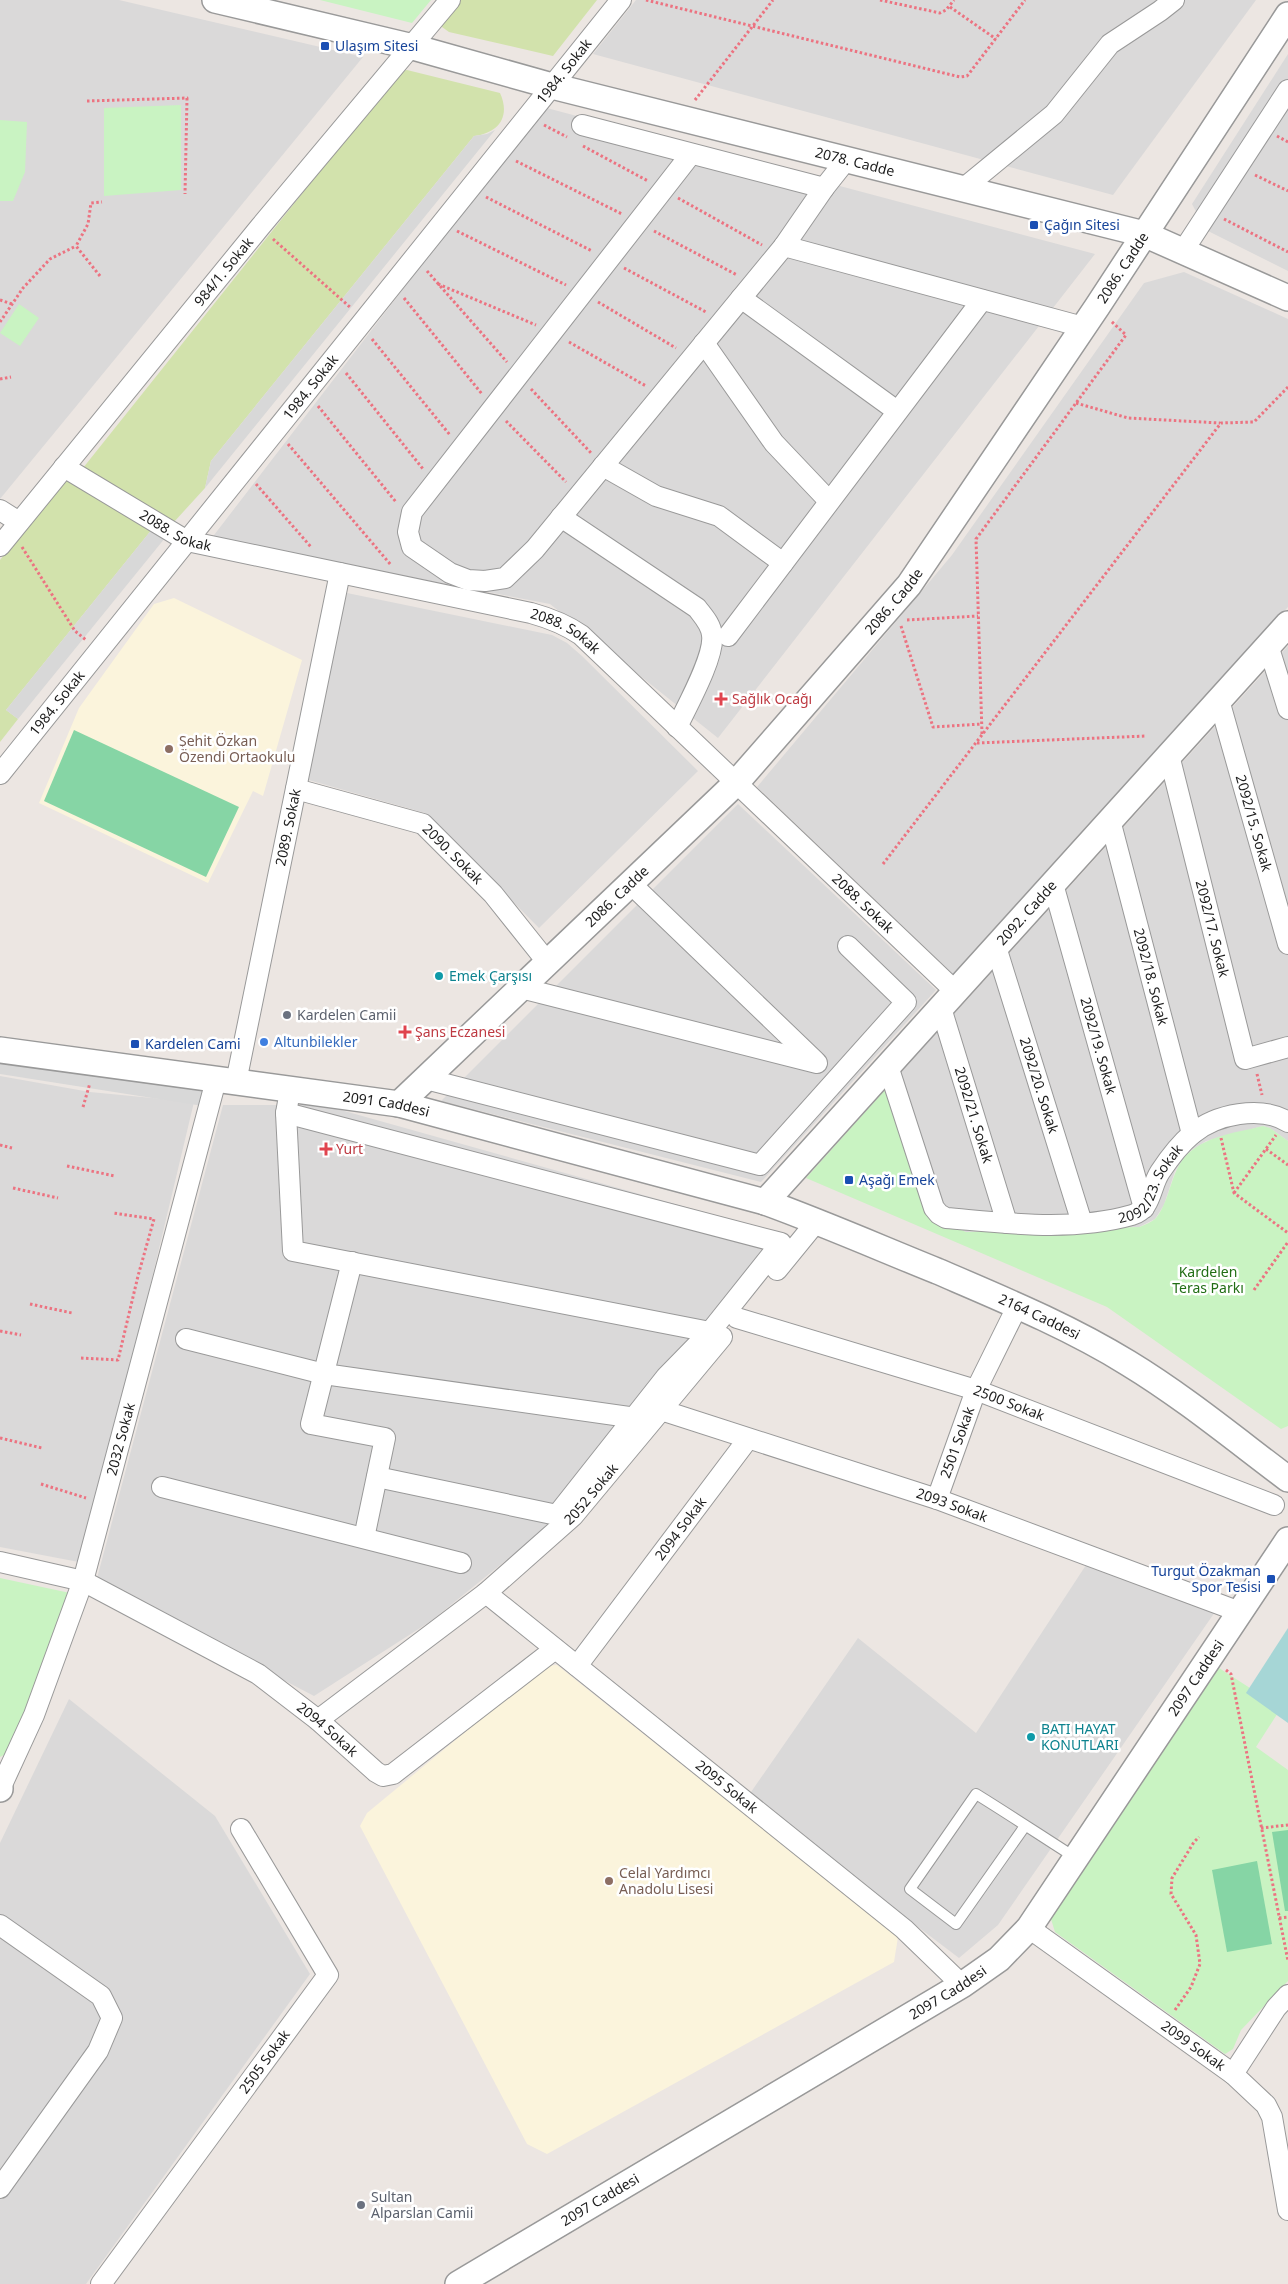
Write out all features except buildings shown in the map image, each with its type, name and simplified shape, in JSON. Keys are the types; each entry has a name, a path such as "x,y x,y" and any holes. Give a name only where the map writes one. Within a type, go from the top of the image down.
{"street":[{"name":"2078. Cadde","path":"215,0 413,47 552,86 1144,234 1288,298"},
{"name":"984/1. Sokak","path":"10,533 260,227 413,47 450,0"},
{"name":"1984. Sokak","path":"0,774 622,0"},
{"path":"964,188 1054,114 1110,44 1160,12 1174,0"},
{"name":"2086. Cadde","path":"399,1104 736,783 909,585 1090,317 1288,15"},
{"path":"1183,251 1288,91"},
{"path":"582,126 824,188"},
{"path":"691,154 461,449 410,518 408,532 412,547 450,574 468,580 485,581 505,578 535,549 784,246 824,188 847,159"},
{"path":"784,246 982,300 1090,317"},
{"path":"741,298 897,412"},
{"path":"728,636 982,300"},
{"path":"704,343 774,443 829,502"},
{"path":"603,466 656,496 719,516 783,563"},
{"name":"2088. Sokak","path":"64,467 187,541 531,613 556,621 581,635 736,783 948,999"},
{"path":"0,510 10,533"},
{"path":"561,517 697,608 707,620 712,635 711,651 677,727"},
{"name":"2089. Sokak","path":"226,1081 296,789 340,573"},
{"name":"2092. Cadde","path":"765,1202 1288,624"},
{"path":"1268,645 1288,709"},
{"name":"2092/15. Sokak","path":"1219,700 1288,944"},
{"name":"2092/17. Sokak","path":"1169,755 1245,1059 1254,1057"},
{"name":"2090. Sokak","path":"296,789 423,824 493,894 548,963"},
{"name":"2092/18. Sokak","path":"1110,820 1192,1134"},
{"path":"630,884 836,1082"},
{"name":"2092/19. Sokak","path":"1053,884 1144,1208"},
{"path":"426,1079 760,1165 906,1002 848,946"},
{"name":"2092/20. Sokak","path":"996,947 1082,1223"},
{"path":"521,988 817,1063"},
{"name":"2092/21. Sokak","path":"948,999 1007,1223"},
{"path":"1254,1057 1288,1047"},
{"name":"2091 Caddesi","path":"0,1050 226,1081 288,1101 399,1104 765,1202"},
{"name":"2092/23. Sokak","path":"888,1066 934,1208 946,1218 1007,1223 1082,1223 1132,1214 1144,1208 1159,1174 1192,1134 1217,1121 1241,1113 1265,1113 1287,1121"},
{"name":"2032 Sokak","path":"0,1789 34,1715 83,1581 103,1504 226,1081"},
{"path":"377,1477 557,1515 636,1418 666,1377 710,1332 781,1243 288,1101 293,1251 710,1332"},
{"name":"2164 Caddesi","path":"765,1202 817,1221 1018,1305 1129,1363 1288,1479"},
{"name":"2052 Sokak","path":"318,1720 486,1594 574,1516 817,1221"},
{"path":"352,1262 311,1424 385,1438 364,1538"},
{"name":"2501 Sokak","path":"937,1499 976,1390 1018,1305"},
{"name":"2500 Sokak","path":"737,1318 976,1390 1274,1505"},
{"path":"186,1339 324,1374 636,1418"},
{"name":"2093 Sokak","path":"661,1410 937,1499 1240,1612"},
{"name":"2094 Sokak","path":"576,1666 748,1438"},
{"path":"162,1487 461,1563"},
{"name":"2097 Caddesi","path":"458,2284 962,1985 999,1959 1029,1928 1288,1540"},
{"name":"2094 Sokak","path":"0,1562 83,1581 258,1674 318,1720 376,1772 383,1776 393,1774 555,1649"},
{"name":"2095 Sokak","path":"486,1594 904,1929 962,1985"},
{"name":"2505 Sokak","path":"101,2284 328,1974 241,1829"},
{"path":"0,1924 101,1996 112,2018 98,2051 3,2177"},
{"name":"2099 Sokak","path":"1029,1928 1234,2074 1270,2111 1288,2210"},
{"path":"1234,2074 1276,2008 1288,1995"}],"lane":[{"path":"1025,1826 956,1924 910,1889 976,1794 1076,1858"}],"path":[{"path":"646,0 960,77 967,76 1025,0"},
{"path":"680,118 773,0"},
{"path":"880,0 936,13 940,13 950,7 954,0"},
{"path":"950,7 996,39"},
{"path":"87,101 187,98 185,194"},
{"path":"1238,167 1288,192"},
{"path":"0,322 23,288 50,259 76,246 88,224 91,203 102,202"},
{"path":"1209,211 1288,252"},
{"path":"260,227 362,323 461,449"},
{"path":"76,246 100,276"},
{"path":"0,300 12,304"},
{"path":"982,734 976,539 1126,335 1090,317"},
{"path":"334,358 434,484"},
{"path":"0,379 11,377"},
{"path":"1076,403 1128,418 1221,423 1254,422 1288,387"},
{"path":"307,392 410,518"},
{"path":"884,864 1221,423"},
{"path":"276,430 391,565"},
{"path":"244,470 312,550"},
{"path":"10,533 75,631 100,650"},
{"path":"391,565 412,547"},
{"path":"381,563 391,565"},
{"path":"978,616 900,621 933,727 982,724"},
{"path":"976,743 1146,736"},
{"path":"1254,1057 1265,1113"},
{"path":"1217,1121 1234,1193 1288,1233"},
{"path":"1234,1193 1287,1121"},
{"path":"0,1145 12,1148"},
{"path":"1266,1149 1288,1165"},
{"path":"67,1166 115,1176"},
{"path":"13,1188 58,1198"},
{"path":"81,1358 118,1360 154,1219 113,1214"},
{"path":"1254,1290 1288,1242"},
{"path":"30,1304 72,1313"},
{"path":"0,1331 21,1335"},
{"path":"0,1438 42,1448"},
{"path":"41,1484 103,1504"},
{"path":"1209,1658 1231,1674 1288,1961"},
{"path":"1261,1828 1288,1825"},
{"path":"1165,2025 1191,1987 1200,1964 1196,1935 1171,1894 1172,1878 1199,1837"},
{"path":"1279,1918 1288,1917"}],"shaded area":[{"name":"Ulaşım Sitesi","path":"0,0 119,0 363,57 0,499"},
{"name":"Çağın Sitesi","path":"636,0 1256,0 1113,195 593,54"},
{"path":"1288,54 1288,271 1206,230 1192,204"},
{"path":"543,107 1095,254 718,738 550,604 211,539"},
{"path":"495,130 205,488 211,461 474,136 487,134"},
{"path":"1184,272 1288,319 1288,607 954,975 757,787 952,555 1144,283"},
{"path":"153,528 165,538 18,719 6,710"},
{"path":"347,593 552,635 567,643 582,656 698,771 539,928 425,813 305,779"},
{"name":"Şehit Özkan Özendi Ortaokulu","path":"174,598 302,660 263,796 253,791 208,883 39,803 79,708 154,604"},
{"path":"1288,646 1288,1141 1270,1128 1263,1126 1206,1141 1189,1152 1175,1171 1164,1205 1155,1219 1139,1227 966,1232 933,1218 885,1090"},
{"path":"738,804 936,990 761,1182 441,1101"},
{"path":"0,1056 208,1085 203,1106 0,1074"},
{"path":"0,1076 90,1092 194,1102 84,1563 0,1547"},
{"path":"223,1105 323,1105 796,1238 574,1505 431,1621 314,1696 96,1582"},
{"name":"BATI HAYAT KONUTLARI","path":"1088,1562 1215,1612 998,1925 959,1958 872,1892 751,1792 858,1638 976,1733"},
{"name":"Celal Yardımcı Anadolu Lisesi","path":"557,1665 898,1937 894,1962 547,2154 527,2144 360,1826 367,1813 545,1666"},
{"path":"69,1699 215,1816 310,1974 86,2284 0,2284 0,1843"}],"green space":[{"path":"320,0 431,0 412,23"},
{"path":"455,0 597,0 553,56 449,32 442,27 441,18"},
{"path":"407,70 500,93 504,109 503,116 496,127 474,136 211,461 205,488 174,522 83,468 396,76 402,71"},
{"path":"181,105 181,190 104,196 104,108"},
{"path":"0,120 27,122 25,172 13,201 0,201"},
{"path":"19,304 39,318 20,346 0,333"},
{"path":"66,477 153,528 6,710 18,719 0,742 0,560"},
{"path":"74,730 239,807 206,877 44,801"},
{"name":"Kardelen Teras Parkı","path":"885,1090 933,1218 966,1232 1139,1227 1156,1218 1179,1165 1191,1151 1207,1141 1263,1126 1270,1128 1288,1141 1288,1426 1281,1429 1107,1307 806,1178"},
{"path":"0,1578 70,1593 43,1681 9,1752 0,1757"},
{"path":"1219,1668 1281,1708 1256,1747 1288,1770 1288,1981 1241,2030 1233,2049 1225,2054 1055,1932 1051,1919"},
{"path":"1288,1830 1288,1911 1285,1911 1272,1832"},
{"path":"1257,1861 1272,1944 1227,1952 1212,1870"}],"water":[{"path":"1288,1628 1288,1723 1246,1693"}],"place":[{"name":"Ulaşım Sitesi","path":"325,46"},
{"name":"Çağın Sitesi","path":"1034,225"},
{"name":"Sağlık Ocağı","path":"721,699"},
{"name":"Şehit Özkan Özendi Ortaokulu","path":"169,749"},
{"name":"Emek Çarşısı","path":"439,976"},
{"name":"Kardelen Camii","path":"287,1015"},
{"name":"Şans Eczanesi","path":"405,1032"},
{"name":"Altunbilekler","path":"264,1042"},
{"name":"Kardelen Cami","path":"135,1044"},
{"name":"Yurt","path":"326,1149"},
{"name":"Aşağı Emek","path":"849,1180"},
{"name":"Turgut Özakman Spor Tesisi","path":"1271,1579"},
{"name":"BATI HAYAT KONUTLARI","path":"1031,1737"},
{"name":"Celal Yardımcı Anadolu Lisesi","path":"609,1881"},
{"name":"Sultan Alparslan Camii","path":"361,2205"}]}
